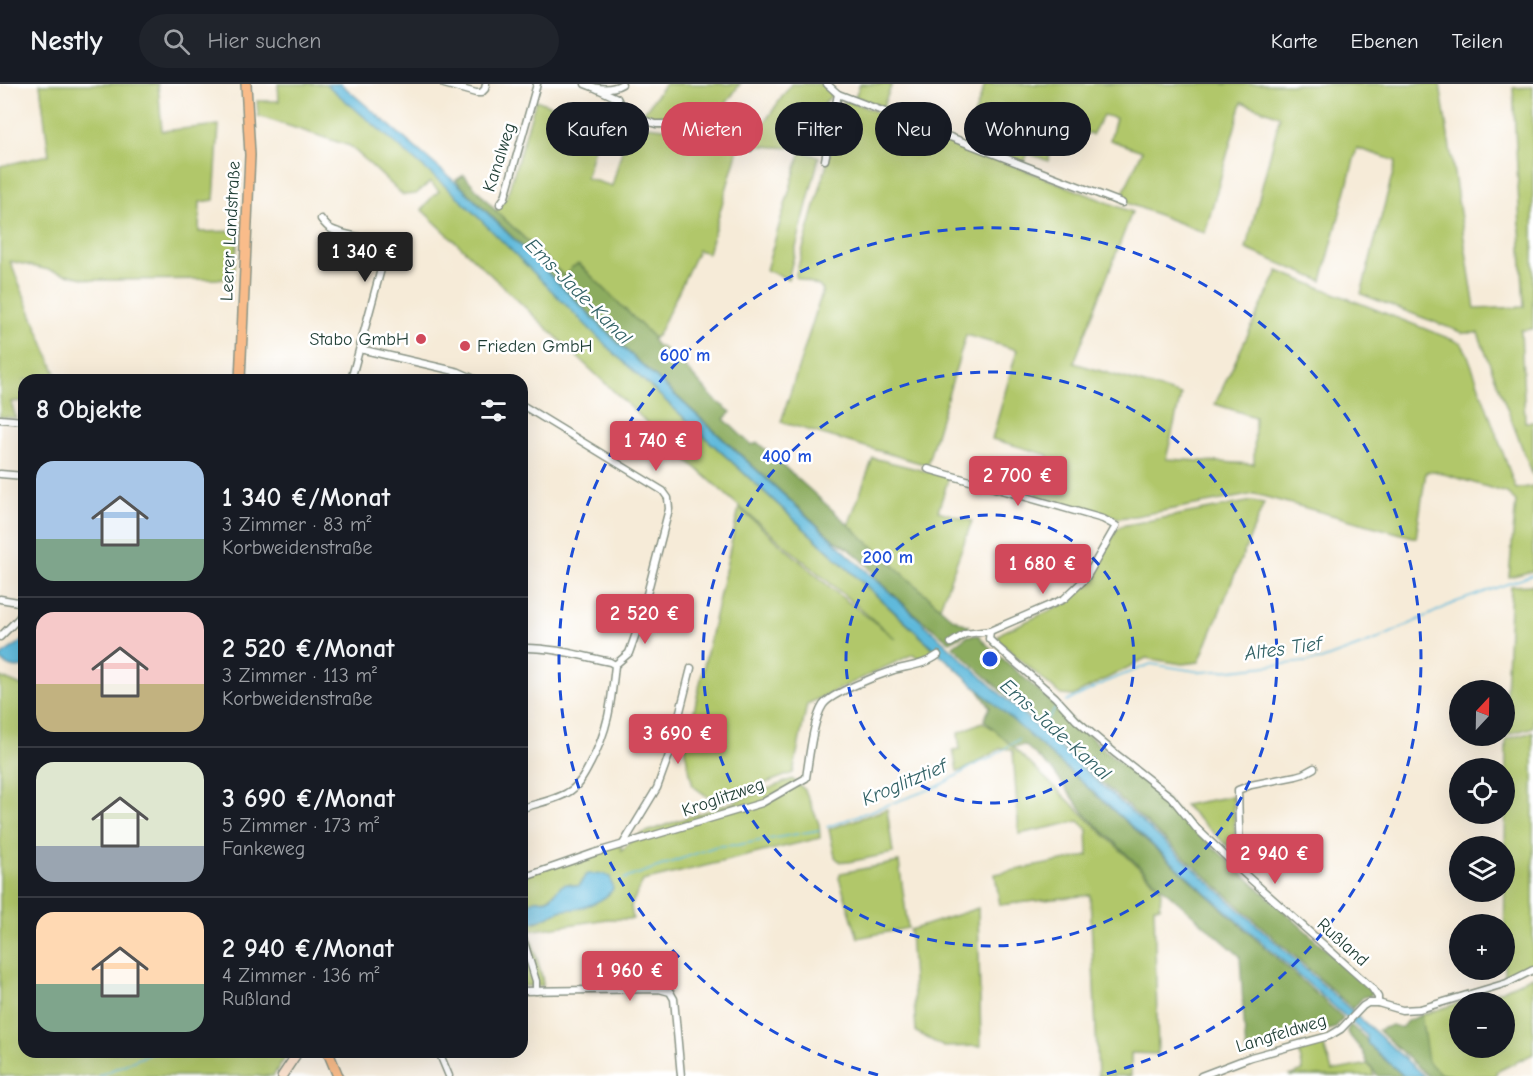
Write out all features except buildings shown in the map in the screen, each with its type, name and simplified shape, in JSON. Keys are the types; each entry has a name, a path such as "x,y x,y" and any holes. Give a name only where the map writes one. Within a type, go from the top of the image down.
{"main road":[{"name":"Leerer Landstraße","path":"240,374 250,155 246,84"},
{"path":"282,1076 294,1058"},
{"path":"330,1058 338,1076"}],"street":[{"path":"444,84 476,93 481,93 486,84"},
{"name":"Kanalweg","path":"500,204 505,197 537,84"},
{"path":"588,85 605,89 615,88 622,84"},
{"path":"617,98 622,84"},
{"path":"827,84 838,94 1122,203"},
{"path":"588,85 617,98 622,108 634,117 661,124"},
{"path":"825,160 838,94"},
{"path":"321,219 329,229 371,242 383,251 382,267 353,374"},
{"path":"360,349 464,374"},
{"path":"528,409 663,491 668,498 669,509 639,625 629,653 615,665 606,730 593,759 579,784 565,795 528,806"},
{"path":"0,419 18,420"},
{"path":"928,469 1103,519 1116,526 1086,578 1064,599 990,632 965,634 951,644"},
{"path":"0,474 18,476"},
{"path":"0,599 18,602"},
{"path":"0,637 18,619"},
{"name":"Rußland","path":"990,632 990,639 994,644 1055,697 1076,720 1171,797 1196,828 1238,868 1372,988 1378,997 1378,1003"},
{"path":"528,648 561,652 615,665"},
{"name":"Kroglitzweg","path":"528,876 623,844 762,803 806,778 815,729 821,707 826,701 859,684 891,671 922,664 938,655"},
{"path":"623,844 657,788 669,755 691,668"},
{"path":"1238,868 1240,861 1238,790 1303,774 1314,768"},
{"path":"528,955 537,991"},
{"name":"Langfeldweg","path":"1201,1076 1251,1056 1329,1036 1368,1003 1378,1003 1402,1010 1420,1009 1507,983 1533,970"},
{"path":"528,991 659,989 670,992 674,999 681,1076"},
{"path":"442,1058 449,1076"}],"green space":[{"path":"40,84 158,84 162,131 219,125 214,200 200,202 199,232 239,231 233,279 92,280 10,261 56,374 18,374 18,401 11,402 16,418 0,417 0,166 49,155"},
{"path":"278,84 326,84 458,197 615,354 937,652 935,655 922,661 913,654 807,704 793,773 715,802 693,786 685,751 739,508 839,595 896,639 676,450 422,210 439,191 430,182 416,194 403,195 350,146 258,116 257,101 279,101"},
{"path":"665,84 740,84 727,102 661,102 661,121 649,119 649,105"},
{"path":"791,84 823,84 833,93 826,102 779,102"},
{"path":"860,84 892,84 885,102 875,102 875,104 855,97"},
{"path":"985,84 1440,84 1475,309 1524,307 1513,88 1533,87 1533,329 1521,330 1525,422 1533,422 1533,476 1478,333 1463,333 1361,294 1396,161 1357,148 1322,281 1246,249 1280,116 1242,102 1205,233 1120,200 1142,151 1110,140 1116,118 1103,115 1091,135 1091,102 979,102"},
{"path":"536,100 546,104 546,156 592,156 586,178 612,186 620,156 649,156 649,126 661,128 661,156 736,156 708,253 698,250 658,335 654,338 579,264 572,267 565,277 496,211 507,196"},
{"path":"863,106 875,111 875,156 952,156 952,141 964,146 964,156 989,156 1132,212 1074,363 1181,395 1166,459 1254,464 1255,417 1215,404 1278,271 1461,343 1467,353 1516,489 1533,486 1533,571 1509,577 1516,501 1507,493 1434,471 1426,472 1416,538 1255,494 1119,518 1036,496 1048,455 992,439 1017,350 966,335 927,465 781,422 823,290 819,286 795,277 829,156 863,156"},
{"path":"775,107 775,147 763,146 763,125"},
{"path":"800,156 819,157 788,279 766,270"},
{"path":"1007,156 1027,156 1024,163"},
{"path":"1036,156 1050,156 1048,161"},
{"path":"464,175 496,211 565,277 572,267 579,264 654,338 652,339 656,345 686,368 715,400 731,412 724,419 751,445 758,443 952,618 969,626 968,632 950,642 917,616 875,577 863,561 834,540 620,344 462,187 456,180"},
{"path":"873,458 949,477 938,511 972,521 940,607 848,526"},
{"path":"1252,501 1264,503 1199,662 1182,664 1146,658 1073,696 1061,695 1000,642 998,636 1003,632 1062,605 1090,582 1116,530 1121,526"},
{"path":"1533,585 1533,727 1515,733 1515,680 1507,680 1511,586"},
{"path":"979,635 1105,750 1166,799 1199,834 1373,992 1370,996 1363,997 1353,1009 953,646 967,636"},
{"path":"0,677 18,684 18,1058 285,1058 273,1076 0,1076"},
{"path":"976,687 1343,1018 1335,1028 1246,1053 1240,956 1161,887 1085,814 1053,771 1025,745 1013,747 984,720 990,707"},
{"path":"982,722 994,729 1161,889 1160,907 1154,907 1158,1054 1131,1053 1131,1076 1098,1076 1090,895 1000,905 995,874 1088,856 1087,829 1079,821 1019,834 1013,751 1009,749 1001,748 964,770 957,771 953,750 960,749 958,733"},
{"path":"1533,732 1533,964 1515,973 1515,914 1505,914 1505,902 1515,902 1515,836 1505,836 1505,824 1515,824 1515,758 1506,758 1506,746 1515,746 1515,737"},
{"path":"792,779 805,790 819,824 820,838 643,881 631,906 633,919 607,919 529,931 543,986 528,986 528,873 620,842 622,851 631,840 641,834 740,800","holes":["569,884 609,894 604,898 558,912 536,922 535,900 546,899"]},
{"path":"1233,796 1236,854 1184,805"},
{"path":"887,809 893,853 840,862 835,857 829,829"},
{"path":"899,862 908,928 858,938 839,878 841,873"},
{"path":"978,908 981,1046 944,1047 916,1032 910,930"},
{"path":"1533,976 1533,1054 1496,1072 1496,1076 1441,1074 1427,1062 1421,1015 1449,1006 1449,1058 1515,1058 1515,992 1496,992"},
{"path":"1421,1015 1428,1062 1441,1074 1456,1076 1428,1076 1378,1030 1392,1025 1401,1028 1407,1021"},
{"path":"1350,1025 1365,1038 1368,1045 1403,1076 1378,1076 1347,1032"},
{"path":"1322,1040 1332,1071 1368,1064 1374,1076 1289,1076 1303,1071 1298,1046"}],"water":[{"path":"326,84 341,84 461,187 619,344 996,690 1424,1076 1404,1076 1368,1044 1367,1036 989,699 614,353 457,196"},
{"path":"18,644 18,668 5,664 0,659 3,654"},
{"path":"603,874 610,877 613,889 601,899 586,906 562,910 541,920 528,923 530,903 550,898 566,884 579,886 585,876"}],"waterway":[{"name":"Altes Tief","path":"1066,702 1110,680 1151,664 1201,672 1321,660 1378,639 1456,602 1533,575"},
{"name":"Altes Tief","path":"1046,720 1057,707"},
{"name":"Kroglitztief","path":"827,827 939,786 989,759 1019,739"},
{"name":"Kroglitztief","path":"624,879 717,846 737,845 819,830"},
{"name":"Kroglitztief","path":"98,1076 140,1058"}],"place":[{"name":"Stabo GmbH","path":"421,339"},
{"name":"Frieden GmbH","path":"465,346"}],"water label":[{"name":"Ems-Jade-Kanal","path":"579,291"},
{"name":"Ems-Jade-Kanal","path":"1056,729"}]}
